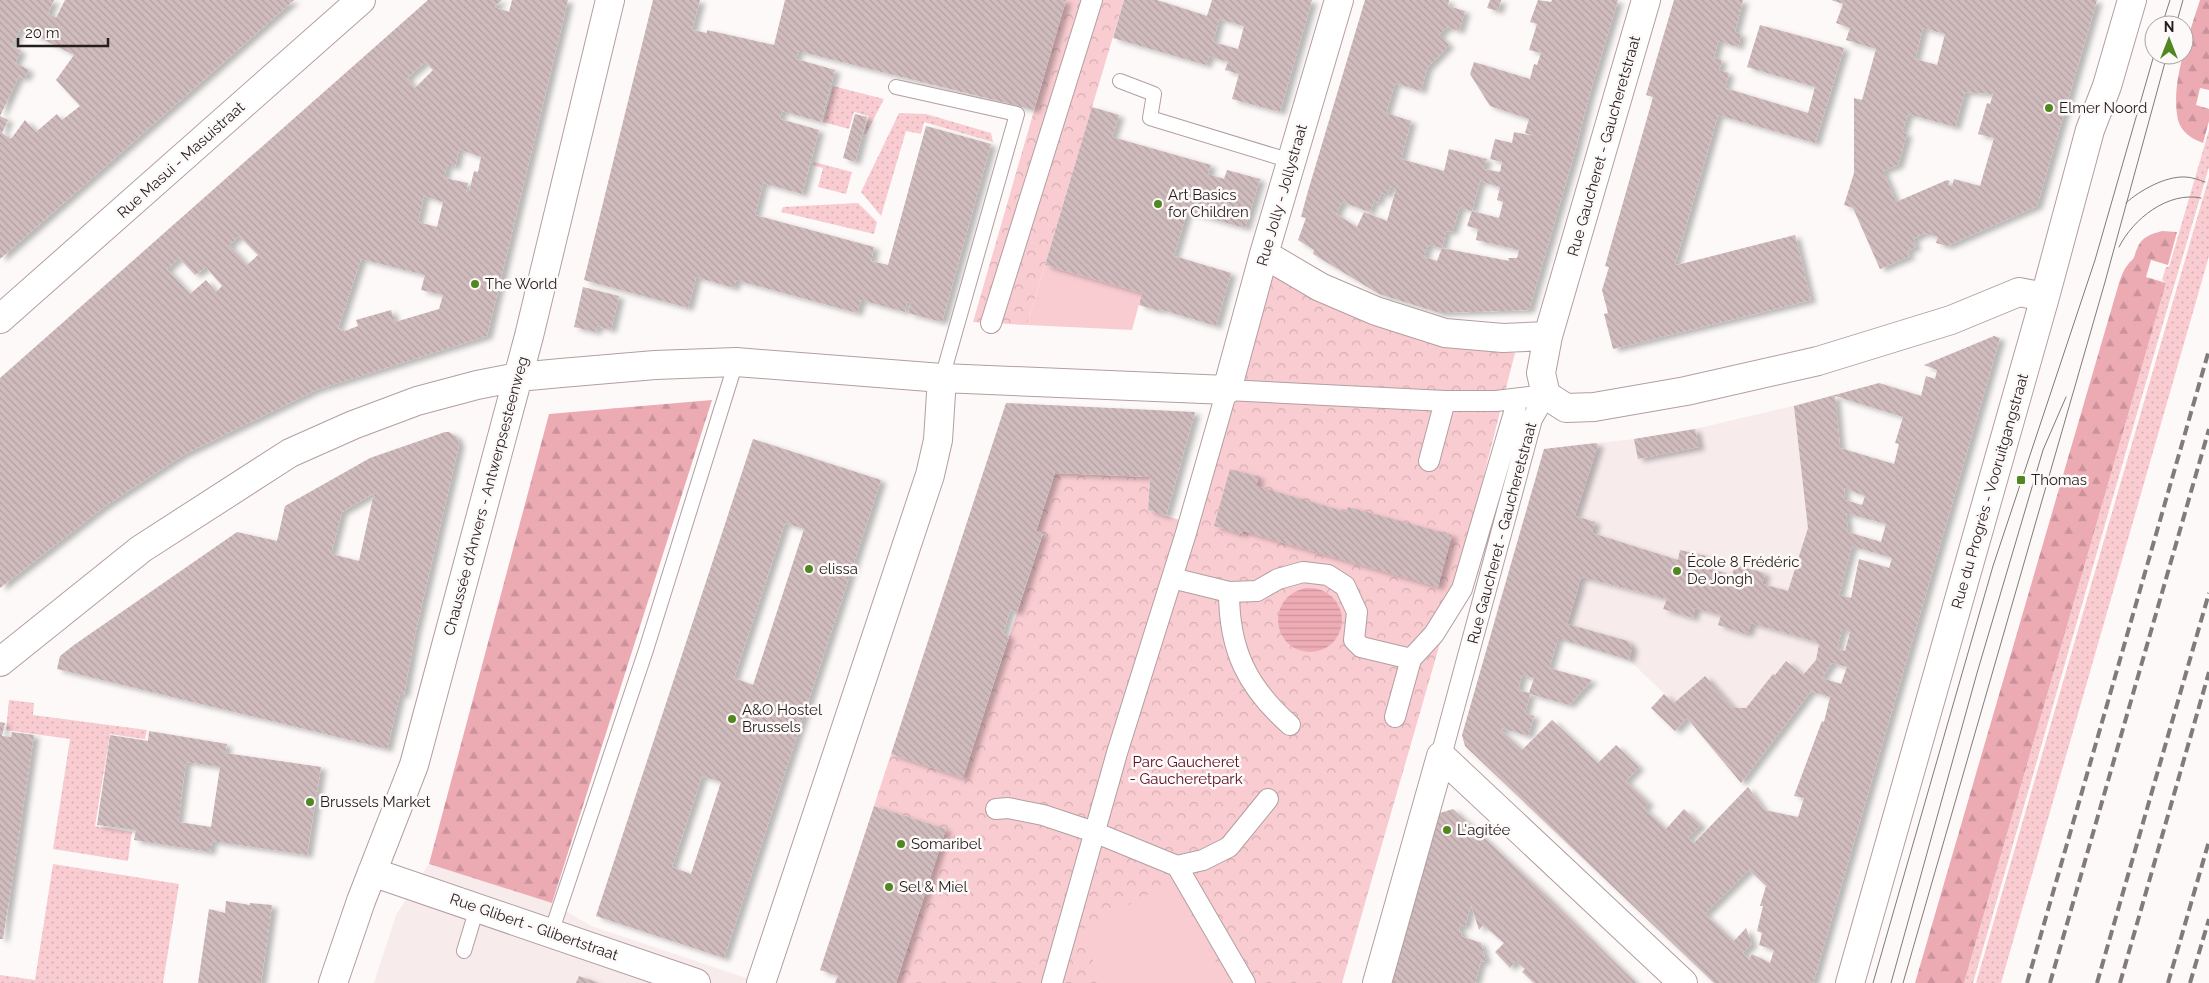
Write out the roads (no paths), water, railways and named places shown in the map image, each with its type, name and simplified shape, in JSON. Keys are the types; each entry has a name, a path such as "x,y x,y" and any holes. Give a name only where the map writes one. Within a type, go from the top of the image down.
{"street":[{"name":"Rue Masui - Masuistraat","path":"0,319 361,0"},
{"name":"Chaussée d'Anvers - Antwerpsesteenweg","path":"334,983 372,872 414,765 518,377 610,0"},
{"path":"991,323 1092,0"},
{"name":"Rue Jolly - Jollystraat","path":"1228,390 1264,254 1338,0"},
{"name":"Rue Gaucheret - Gaucheretstraat","path":"1377,983 1441,756 1532,419 1546,395 1541,373 1548,336 1646,0"},
{"name":"Rue du Progrès - Vooruitgangstraat","path":"1850,983 2045,297 2090,130 2107,86 2132,0"},
{"path":"1264,254 1320,287 1376,311 1445,332 1503,338 1548,336"},
{"path":"0,662 141,549 290,453 353,425 417,401 477,385 518,377 655,366 736,362 942,378 1445,401 1518,399 1546,395 1566,408 1594,407 1686,391 1818,362 1951,320 2019,292 2045,297"},
{"path":"760,983 930,475 938,440 942,378"},
{"path":"1052,983 1094,832 1228,390"},
{"path":"1395,717 1411,659 1434,634 1462,589 1518,399"},
{"path":"1429,461 1445,401"},
{"path":"1172,578 1229,592 1258,591 1278,579 1303,572 1328,575 1344,586 1357,612 1354,640 1361,647 1411,659"},
{"path":"1229,592 1229,619 1235,644 1248,678 1271,708 1290,725"},
{"path":"1441,756 1683,983"},
{"path":"1175,874 1229,847 1268,799"},
{"path":"996,809 1008,808 1026,811 1094,832 1175,874 1245,983"},
{"name":"Rue Glibert - Glibertstraat","path":"372,872 696,983"}],"lane":[{"path":"1120,81 1154,94 1150,118 1291,161"},
{"path":"896,87 1017,114 942,378"},
{"path":"551,933 646,650 736,362"},
{"path":"464,951 477,908"}],"tram line":[{"path":"2165,15 2170,0"},
{"path":"2179,15 2183,0"},
{"path":"1873,983 1993,566 2095,260 2151,65"},
{"path":"1903,983 2105,282 2164,65"},
{"path":"2126,203 2138,193 2162,181 2178,177 2188,177 2205,182"},
{"path":"2119,247 2133,227 2153,209 2176,199 2201,198"},
{"path":"1891,983 1977,673 2043,450 2066,397"}],"railway":[{"path":"2027,983 2209,350"},
{"path":"2050,983 2209,429"},
{"path":"2097,983 2209,593"},
{"path":"2120,983 2209,672"},
{"path":"2168,983 2209,841"},
{"path":"2190,983 2209,919"}],"place":[{"name":"Elmer Noord","path":"2049,108"},
{"name":"Art Basics for Children","path":"1158,204"},
{"name":"The World","path":"475,284"},
{"name":"Thomas","path":"2021,480"},
{"name":"elissa","path":"809,569"},
{"name":"École 8 Frédéric De Jongh","path":"1677,571"},
{"name":"A&O Hostel Brussels","path":"732,719"},
{"name":"Brussels Market","path":"310,802"},
{"name":"L'agitée","path":"1447,830"},
{"name":"Somaribel","path":"901,844"},
{"name":"Sel & Miel","path":"889,887"}],"park label":[{"name":"Parc Gaucheret - Gaucheretpark","path":"1186,770"}]}
